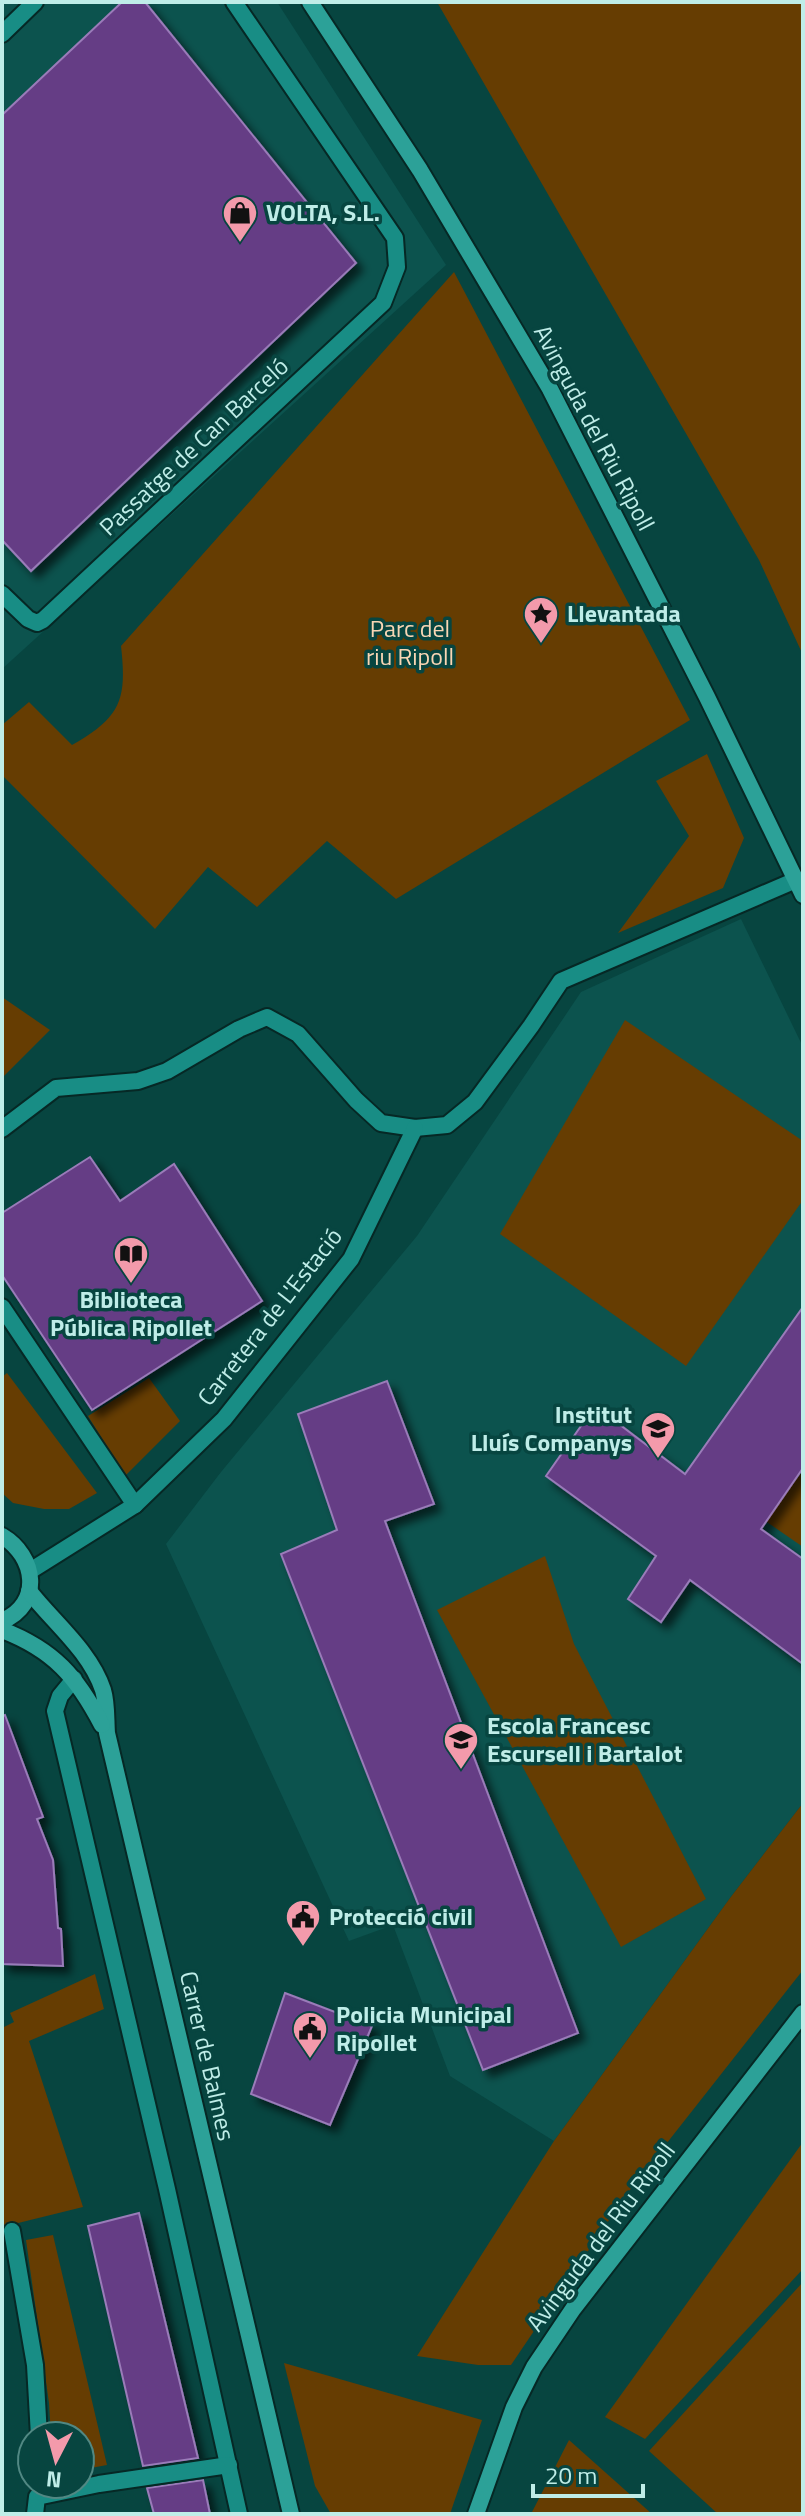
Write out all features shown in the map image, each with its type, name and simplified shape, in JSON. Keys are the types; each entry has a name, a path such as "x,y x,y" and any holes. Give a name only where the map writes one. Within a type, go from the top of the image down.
{"street":[{"path":"2,34 35,2"},
{"name":"Passatge de Can Barceló","path":"2,594 28,619 37,623 43,620 383,303 397,267 395,238 234,2"},
{"name":"Avinguda del Riu Ripoll","path":"310,2 420,170 550,389 707,697 799,888"},
{"path":"2,1129 56,1088 138,1081 153,1076 267,1017 298,1034 381,1123 415,1128 447,1125 475,1102 561,981 799,888"},
{"name":"Carretera de L'Estació","path":"30,1571 135,1505 224,1419 351,1259 415,1128"},
{"path":"2,1307 135,1505"},
{"path":"2,1536 14,1543 24,1555 30,1571 29,1591 19,1610 2,1621"},
{"name":"Carrer de Balmes","path":"29,1591 83,1654 104,1693 107,1733 291,2514"},
{"path":"2,1630 31,1642 58,1660 86,1694 107,1733"},
{"path":"74,1679 60,1696 55,1711 239,2514"},
{"name":"Avinguda del Riu Ripoll","path":"475,2513 514,2407 534,2367 573,2309 803,2013"},
{"path":"12,2231 35,2365 38,2420"},
{"path":"96,2485 229,2465"}],"shaded area":[{"path":"2,2 277,2 446,265 2,669"},
{"path":"741,919 803,1047 803,1803 730,1898 554,2141 450,2076 393,1925 349,1941 166,1544 221,1472 417,1236 581,992"}],"green space":[{"path":"437,2 803,2 803,655 759,560"},
{"name":"Parc del riu Ripoll","path":"454,272 690,720 396,899 327,841 257,907 208,867 155,929 2,775 2,725 29,702 72,745 111,716 121,694 123,680 121,646"},
{"path":"707,754 744,838 723,888 618,933 689,836 656,781"},
{"path":"2,997 50,1030 2,1078"},
{"path":"625,1020 803,1141 803,1200 686,1366 500,1234"},
{"path":"7,1373 97,1493 69,1509 44,1509 13,1503 2,1493 2,1377"},
{"path":"149,1378 180,1421 125,1476 88,1416"},
{"path":"803,1471 803,1547 764,1520"},
{"path":"545,1556 574,1644 706,1899 621,1947 437,1610"},
{"path":"803,1803 803,1970 626,2195 511,2365 478,2365 417,2356 554,2141 730,1898"},
{"path":"95,1974 104,2009 29,2041 83,2207 2,2227 2,2028 14,2022 10,2013"},
{"path":"803,2142 803,2269 645,2439 605,2417"},
{"path":"53,2235 107,2465 96,2467 96,2420 50,2420 26,2240"},
{"path":"803,2282 803,2514 718,2514 649,2451"},
{"path":"284,2363 482,2420 450,2514 331,2514 315,2486"},
{"path":"569,2440 652,2514 531,2514"}],"building":[{"path":"122,2 145,2 356,263 31,571 2,540 2,115"},
{"name":"Biblioteca Pública Ripollet","path":"90,1157 120,1201 174,1164 262,1301 92,1410 2,1275 2,1213"},
{"path":"803,1307 803,1468 761,1529 803,1559 803,1664 690,1580 661,1622 628,1599 656,1556 546,1476 595,1406 685,1474"},
{"path":"387,1381 434,1504 385,1521 578,2033 483,2070 281,1554 337,1530 298,1414"},
{"path":"5,1715 43,1817 37,1819 53,1860 63,1966 2,1964 2,1716"},
{"name":"Policia Municipal Ripollet","path":"285,1993 372,2026 330,2125 251,2094"},
{"path":"139,2213 198,2458 143,2466 88,2226"},
{"path":"203,2480 210,2514 154,2514 147,2488"}],"place":[{"name":"VOLTA, S.L.","path":"240,244"},
{"name":"Llevantada","path":"541,645"},
{"name":"Biblioteca Pública Ripollet","path":"131,1285"},
{"name":"Institut Lluís Companys","path":"658,1460"},
{"name":"Escola Francesc Escursell i Bartalot","path":"461,1771"},
{"name":"Protecció civil","path":"303,1948"},
{"name":"Policia Municipal Ripollet","path":"310,2060"}]}
